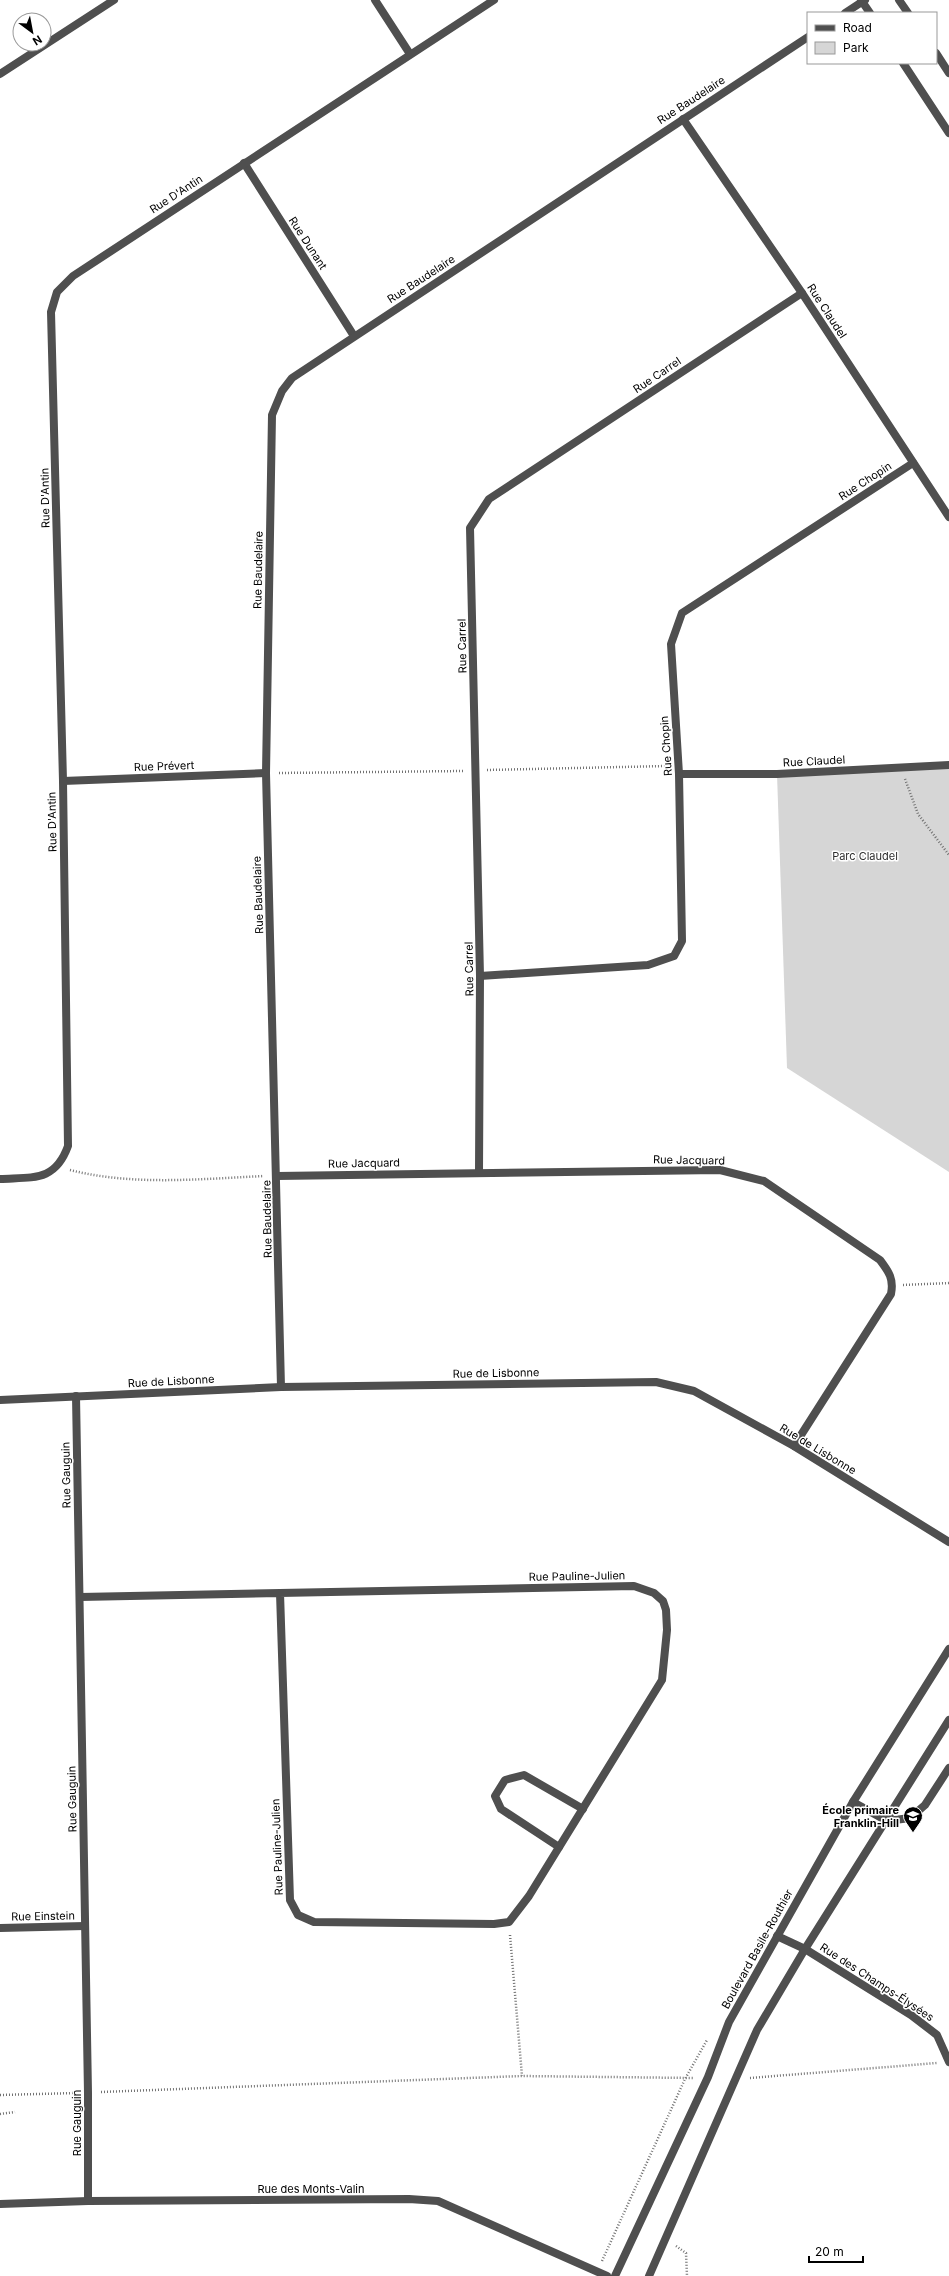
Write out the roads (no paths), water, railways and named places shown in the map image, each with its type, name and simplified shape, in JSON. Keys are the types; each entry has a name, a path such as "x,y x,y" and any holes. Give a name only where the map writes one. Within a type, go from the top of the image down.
{"street":[{"path":"0,74 114,0"},
{"path":"375,0 410,54"},
{"name":"Rue D'Antin","path":"0,1179 39,1177 57,1166 63,1160 68,1146 63,781 51,312 57,292 73,276 494,0"},
{"path":"900,0 907,12"},
{"path":"846,12 862,1 869,12"},
{"name":"Rue Baudelaire","path":"281,1387 266,773 272,415 282,391 292,378 807,38"},
{"path":"937,55 949,73"},
{"path":"904,64 949,133"},
{"name":"Rue Claudel","path":"683,119 802,293 949,517"},
{"name":"Rue Dunant","path":"244,163 354,336"},
{"name":"Rue Carrel","path":"479,1172 480,976 470,528 489,499 802,293"},
{"name":"Rue Chopin","path":"480,976 648,965 674,956 682,941 679,774 671,644 682,613 913,463"},
{"name":"Rue Claudel","path":"679,774 777,774 949,765"},
{"name":"Rue Prévert","path":"63,781 266,773"},
{"name":"Rue Jacquard","path":"277,1176 479,1172 720,1170 746,1175 764,1181 880,1260 889,1273 893,1286 891,1294 794,1446"},
{"name":"Rue de Lisbonne","path":"0,1400 281,1387 656,1382 694,1391 794,1446 949,1542"},
{"name":"Rue Gauguin","path":"76,1396 88,2093 88,2201"},
{"name":"Rue Pauline-Julien","path":"80,1596 634,1586 654,1593 663,1601 666,1610 667,1630 662,1680 529,1896 509,1922 494,1924 314,1922 298,1915 290,1900 280,1593"},
{"name":"Boulevard Basile-Routhier","path":"615,2276 708,2077 729,2022 852,1802 949,1649"},
{"path":"649,2276 757,2030 805,1949 887,1821 949,1720"},
{"path":"852,1802 887,1821 910,1818 925,1805 949,1768"},
{"path":"559,1847 500,1809 495,1796 505,1780 524,1775 582,1809"},
{"name":"Rue Einstein","path":"0,1928 85,1926"},
{"name":"Rue des Champs-Élysées","path":"777,1936 805,1949 883,1997 937,2034 949,2062"},
{"name":"Rue des Monts-Valin","path":"0,2204 88,2201 409,2199 438,2201 607,2276"}],"place":[{"name":"École primaire Franklin-Hill","path":"913,1833"}],"park label":[{"name":"Parc Claudel","path":"865,856"}]}
